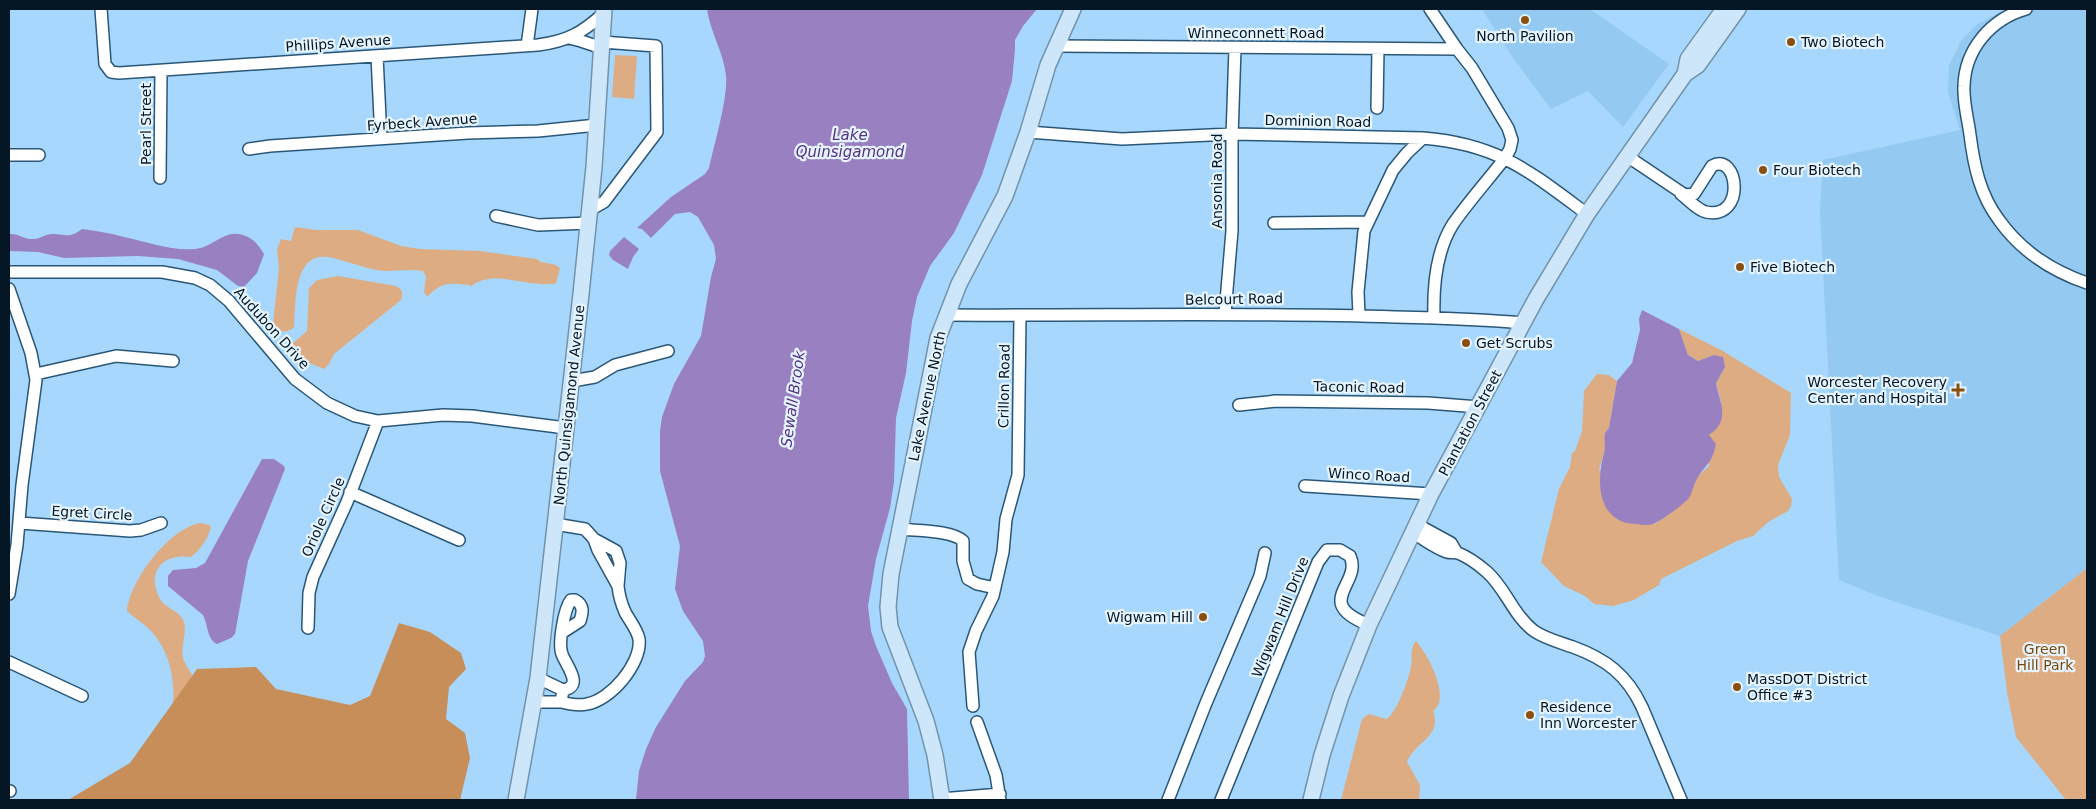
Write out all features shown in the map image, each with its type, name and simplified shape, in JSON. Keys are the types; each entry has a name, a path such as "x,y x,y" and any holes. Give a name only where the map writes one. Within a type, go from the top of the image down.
{"main road":[{"name":"Lake Avenue North","path":"941,800 935,754 926,720 893,636 889,617 889,591 932,359 946,315 959,284 1005,196 1028,132 1055,46 1073,9"},
{"name":"Plantation Street","path":"1685,74 1688,60 1724,9"},
{"name":"Plantation Street","path":"1311,800 1334,715 1369,625 1432,494 1523,323 1587,214 1685,74 1698,65 1738,9"},
{"name":"North Quinsigamond Avenue","path":"516,800 538,678 572,381 597,125 604,11"}],"street":[{"name":"Phillips Avenue","path":"101,9 105,64 109,70 119,73 553,43 583,32 604,11"},
{"path":"527,46 532,9"},
{"path":"1430,9 1456,49 1472,68 1508,128 1512,140 1510,150 1452,226 1436,275 1434,317"},
{"path":"2026,9 2009,11 1978,42 1970,57 1964,80 1965,101 1975,166 1980,184 1998,220 2023,247 2052,268 2087,283"},
{"path":"496,216 538,225 589,216 604,202 657,132 656,46 602,45 569,38"},
{"name":"Winneconnett Road","path":"1055,46 1456,49"},
{"name":"Ansonia Road","path":"1225,314 1232,231 1232,134 1235,48"},
{"path":"1377,108 1378,49"},
{"path":"377,56 382,139"},
{"name":"Pearl Street","path":"160,178 161,71"},
{"name":"Fyrbeck Avenue","path":"249,149 382,139 538,131 597,125"},
{"name":"Dominion Road","path":"1028,132 1117,139 1232,134 1423,138 1468,144 1504,158 1527,170 1587,214"},
{"path":"1359,316 1362,242 1368,222 1393,170 1423,138"},
{"path":"9,155 40,155"},
{"path":"1627,156 1705,212 1719,211 1727,208 1734,190 1733,177 1727,166 1716,164 1712,166 1694,194 1681,194"},
{"path":"1274,223 1368,222"},
{"name":"Audubon Drive","path":"9,272 162,272 194,278 210,285 229,301 280,363 303,385 336,408 355,416 378,421 457,415 566,428"},
{"path":"9,289 31,353 36,374 21,494 20,523 9,594"},
{"name":"Belcourt Road","path":"946,315 1225,314 1434,317 1523,323"},
{"name":"Crillon Road","path":"973,706 969,652 976,631 991,602 995,588 1003,552 1006,519 1016,482 1019,456 1020,316"},
{"path":"572,381 595,376 615,365 668,351"},
{"path":"36,374 116,356 173,361"},
{"name":"Taconic Road","path":"1239,405 1276,401 1362,404 1428,403 1479,408"},
{"name":"Oriole Circle","path":"308,628 310,585 378,421"},
{"name":"Winco Road","path":"1305,486 1432,494"},
{"path":"350,492 459,540"},
{"name":"Egret Circle","path":"20,523 130,531 141,530 161,523"},
{"path":"534,702 561,702 580,705 597,701 620,682 635,660 639,642 638,635 622,604 618,586 620,570 618,555 614,550 594,539 585,529 555,524"},
{"path":"900,529 941,533 961,538 963,541 963,561 968,579 977,584 995,588"},
{"path":"1415,529 1447,552 1457,553 1488,573 1498,584 1516,613 1534,630 1545,637 1594,656 1626,680 1639,700 1681,800"},
{"name":"Wigwam Hill Drive","path":"1221,800 1318,562 1327,550 1344,551 1352,558 1352,569 1341,597 1342,604 1352,618 1369,625"},
{"path":"1168,800 1206,703 1260,576 1265,553"},
{"path":"563,632 562,654 573,677 571,686 563,690"},
{"path":"9,662 82,696"},
{"path":"538,678 563,690"},
{"path":"561,702 563,690"},
{"path":"941,800 1000,797 996,775 978,722"}],"shaded area":[{"path":"1482,9 1590,9 1669,64 1623,127 1588,91 1551,109 1511,55"},
{"name":"Worcester Recovery Center and Hospital","path":"2006,9 2087,9 2087,568 2000,636 1875,595 1839,580 1820,212 1823,160 1960,130 1948,92 1949,66 1962,39 1976,25"},
{"path":"399,623 430,632 461,653 466,669 449,687 446,719 465,733 470,758 460,800 68,800 130,763 197,669 256,667 276,689 350,705 370,696"}],"green space":[{"path":"615,55 637,56 634,99 612,97"},
{"path":"295,227 316,230 358,230 401,246 420,249 480,251 537,259 560,268 556,283 553,284 491,279 484,280 470,287 470,285 446,284 437,288 427,297 424,292 426,277 423,271 382,271 328,257 317,258 308,263 302,271 296,293 294,327 287,331 274,330 279,267 277,249 281,239 291,241"},
{"path":"338,276 396,286 401,290 402,295 401,300 334,354 324,369 295,357 290,348 307,331 309,288 317,280"},
{"path":"1679,329 1723,351 1791,393 1790,435 1778,465 1779,477 1792,499 1791,506 1788,511 1768,522 1753,536 1737,541 1661,579 1659,585 1634,600 1613,606 1594,604 1585,596 1564,586 1541,562 1559,489 1570,467 1572,453 1575,451 1582,431 1584,391 1597,374 1609,375 1617,381 1609,428 1606,431 1606,446 1599,470 1655,524 1688,499 1697,477 1709,466 1709,435 1719,425 1721,401 1716,383 1725,367 1714,355 1698,361 1688,355"},
{"path":"201,523 211,527 206,540 198,551 191,557 172,558 165,561 159,566 156,573 156,589 160,599 180,615 184,622 183,657 193,677 173,704 172,673 166,654 149,629 127,611 135,585 154,557 177,534"},
{"name":"Green Hill Park","path":"2087,568 2087,800 2066,800 2016,737 2007,692 2000,636"},
{"path":"1416,641 1426,655 1436,676 1440,696 1438,705 1433,711 1435,720 1431,733 1407,762 1420,785 1419,800 1341,800 1362,719 1369,714 1386,719 1394,711 1408,679 1412,651"}],"water":[{"name":"Lake Quinsigamond","path":"707,9 1037,9 1023,26 1015,40 1012,81 982,175 954,233 930,266 917,297 912,321 906,373 896,418 894,482 890,508 876,559 868,606 871,631 876,646 892,683 907,709 909,800 636,799 639,771 656,727 685,681 703,662 705,656 703,641 683,611 675,589 680,546 660,471 660,431 662,417 674,384 701,336 716,259 714,245 698,217 690,212 675,214 651,238 642,229 637,228 671,197 705,174 709,168 723,109 726,76 723,59"},
{"path":"82,229 186,249 201,248 227,235 238,234 247,236 254,241 264,254 257,273 244,287 238,286 217,270 178,259 138,256 64,258 38,252 9,251 9,234 35,239 49,234 70,235"},
{"path":"624,237 639,249 628,269 613,260 609,255 610,251"},
{"path":"1642,310 1679,329 1688,355 1698,361 1714,355 1723,357 1725,367 1716,383 1722,417 1720,424 1709,435 1716,444 1711,459 1695,482 1689,498 1658,522 1646,525 1623,522 1613,516 1602,499 1600,488 1605,434 1609,428 1617,381 1632,363 1640,330 1639,319"},
{"path":"262,459 274,459 284,466 285,469 248,561 235,634 231,638 217,644 209,635 203,615 168,586 168,576 173,570 196,568 205,563"}],"place":[{"name":"North Pavilion","path":"1525,20"},
{"name":"Two Biotech","path":"1791,42"},
{"name":"Four Biotech","path":"1763,170"},
{"name":"Five Biotech","path":"1740,267"},
{"name":"Get Scrubs","path":"1466,343"},
{"name":"Worcester Recovery Center and Hospital","path":"1958,390"},
{"name":"Wigwam Hill","path":"1203,617"},
{"name":"MassDOT District Office #3","path":"1737,687"},
{"name":"Residence Inn Worcester","path":"1530,715"}],"water label":[{"name":"Sewall Brook","path":"793,399"}]}
